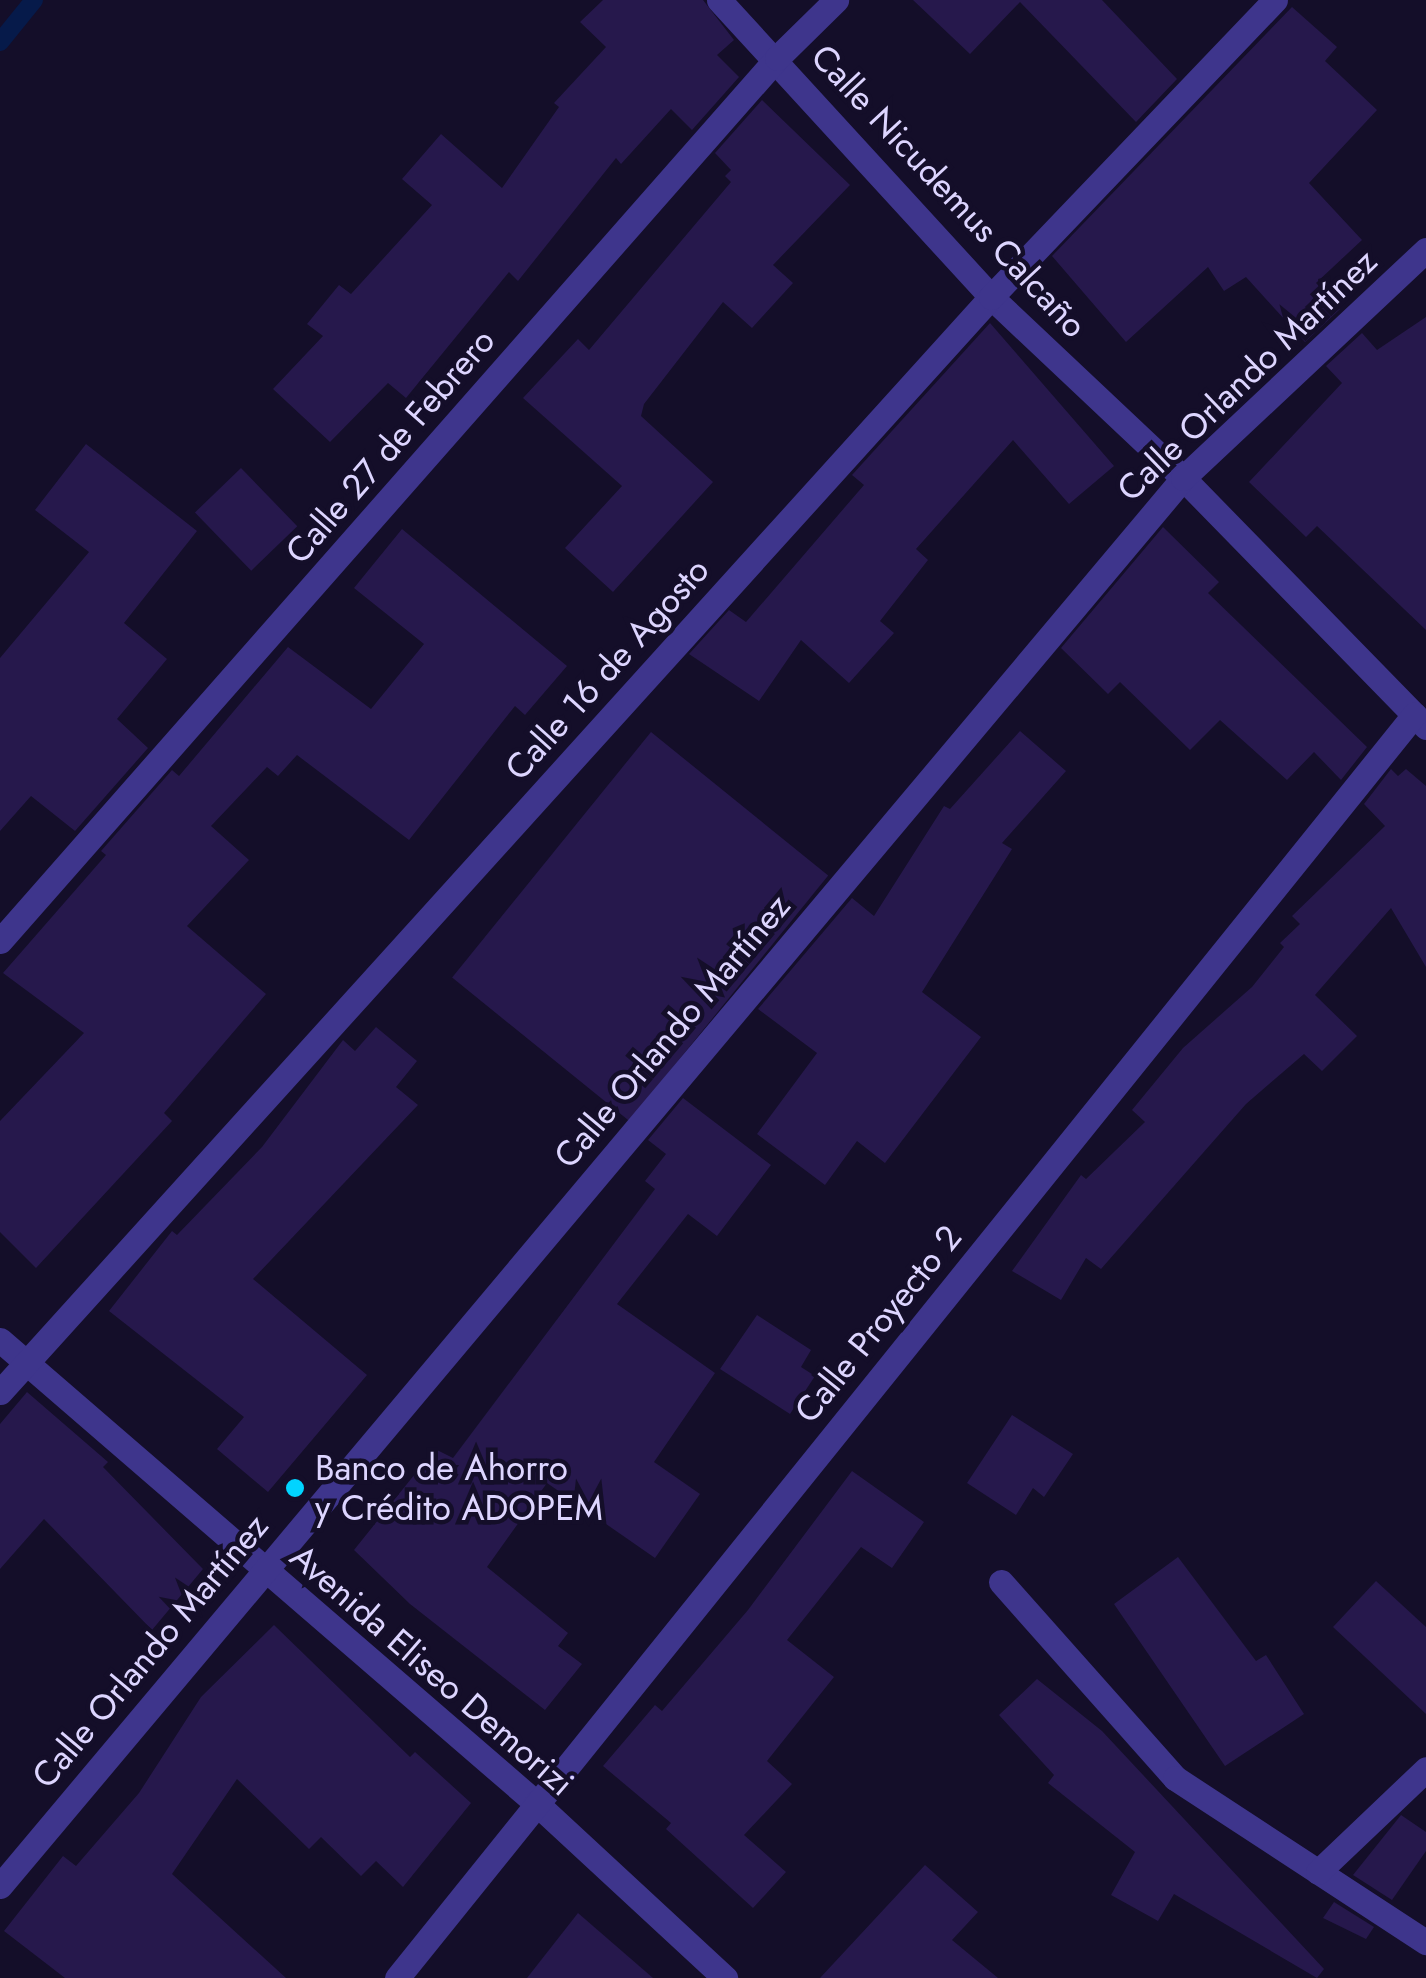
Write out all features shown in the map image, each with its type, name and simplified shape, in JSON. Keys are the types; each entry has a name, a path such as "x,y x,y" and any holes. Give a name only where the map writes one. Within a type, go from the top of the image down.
{"street":[{"name":"Calle Nicudemus Calcaño","path":"719,0 778,58 991,297 1183,478 1420,721"},
{"name":"Calle 27 de Febrero","path":"0,941 778,58 836,0"},
{"name":"Calle 16 de Agosto","path":"0,1392 991,297 1275,0"},
{"name":"Calle Orlando Martínez","path":"0,1886 1183,478 1426,250"},
{"name":"Calle Proyecto 2","path":"397,1978 1420,721"},
{"name":"Avenida Eliseo Demorizi","path":"0,1340 536,1803 724,1978"},
{"path":"1001,1582 1175,1778 1426,1942"},
{"path":"1318,1872 1426,1769"}],"building":[{"path":"603,0 703,0 734,40 717,55 739,77 692,130 671,109 621,164 616,158 518,281 509,272 406,398 388,383 330,442 273,389 323,336 307,324 339,285 351,294 432,205 402,179 441,134 502,188 559,107 554,103 606,47 580,22"},
{"path":"913,0 1102,0 1177,79 1136,122 1020,2 970,54"},
{"path":"1292,7 1337,47 1325,61 1377,110 1309,183 1362,240 1316,283 1340,309 1305,342 1246,277 1224,291 1208,267 1126,342 1052,256"},
{"path":"762,100 850,185 773,265 793,283 752,328 723,302 644,404 641,416 713,482 613,592 565,548 622,486 523,398 578,339 589,350 731,182 725,176 731,170 715,153"},
{"path":"1426,317 1426,630 1317,526 1306,537 1249,482 1342,383 1326,366 1362,333 1377,350"},
{"path":"990,323 1114,466 1069,504 1013,440 916,549 928,560 880,621 894,633 849,683 801,640 759,701 689,654 729,610 746,622 864,485 852,475"},
{"path":"86,444 197,531 124,623 167,659 117,719 148,748 75,831 31,796 0,831 0,658 89,552 35,510"},
{"path":"241,468 297,526 251,571 195,512"},
{"path":"1163,527 1219,582 1208,593 1367,747 1341,780 1314,752 1287,780 1220,720 1190,750 1120,682 1108,694 1061,648"},
{"path":"402,529 567,666 525,715 515,706 409,840 297,755 278,776 267,767 211,826 249,860 187,926 266,994 164,1113 172,1121 36,1268 0,1232 0,1121 84,1033 3,973 106,855 101,851 172,770 179,776 288,647 371,709 424,644 354,588"},
{"path":"1020,731 1066,771 1002,843 1012,849 922,992 981,1037 885,1163 857,1141 825,1185 757,1134 817,1053 758,1009 852,898 874,916 944,806 950,809"},
{"path":"651,732 828,875 629,1121 452,978"},
{"path":"1391,769 1398,776 1406,769 1426,786 1426,967 1391,908 1315,995 1357,1036 1322,1071 1304,1054 1246,1104 1101,1269 1086,1258 1061,1300 1012,1271 1081,1175 1086,1179 1145,1122 1132,1110 1183,1048 1252,987 1284,947 1280,943 1300,924 1292,916 1385,826 1364,804"},
{"path":"376,1027 417,1061 396,1087 418,1105 253,1279 367,1375 268,1492 217,1449 244,1417 109,1311 172,1231 177,1235 262,1147 343,1040 355,1051"},
{"path":"683,1098 771,1165 717,1236 688,1214 617,1304 715,1373 654,1462 700,1494 655,1558 547,1483 487,1567 568,1633 558,1646 582,1664 545,1710 410,1604 354,1550 435,1449 453,1458 655,1189 645,1181 666,1154 648,1140"},
{"path":"757,1315 811,1350 801,1367 815,1376 790,1414 720,1369"},
{"path":"27,1392 108,1462 103,1467 203,1569 152,1630 44,1519 0,1569 0,1424"},
{"path":"1012,1415 1073,1454 1044,1497 1033,1488 1016,1515 967,1483"},
{"path":"852,1471 924,1522 892,1568 861,1547 787,1640 834,1677 767,1761 792,1784 744,1835 786,1872 753,1908 666,1829 671,1823 603,1766 655,1705 662,1711 748,1610"},
{"path":"1178,1557 1256,1661 1266,1655 1304,1714 1225,1766 1114,1604"},
{"path":"1376,1581 1426,1627 1426,1714 1333,1627"},
{"path":"274,1625 410,1757 415,1752 471,1803 403,1887 376,1861 361,1876 321,1837 309,1849 237,1779 172,1874 286,1978 65,1978 4,1931 63,1856 76,1866 139,1793 201,1697"},
{"path":"1037,1679 1102,1731 1324,1969 1317,1978 1174,1894 1158,1921 1111,1895 1135,1852 1048,1783 1054,1775 999,1715"},
{"path":"1401,1815 1426,1832 1426,1851 1392,1900 1353,1875"},
{"path":"925,1865 978,1912 952,1940 998,1978 820,1978"},
{"path":"1334,1902 1374,1927 1366,1939 1323,1918"},
{"path":"578,1913 653,1978 527,1978"}],"waterway":[{"path":"0,42 34,0"}],"place":[{"name":"Banco de Ahorro y Crédito ADOPEM","path":"295,1488"}]}
